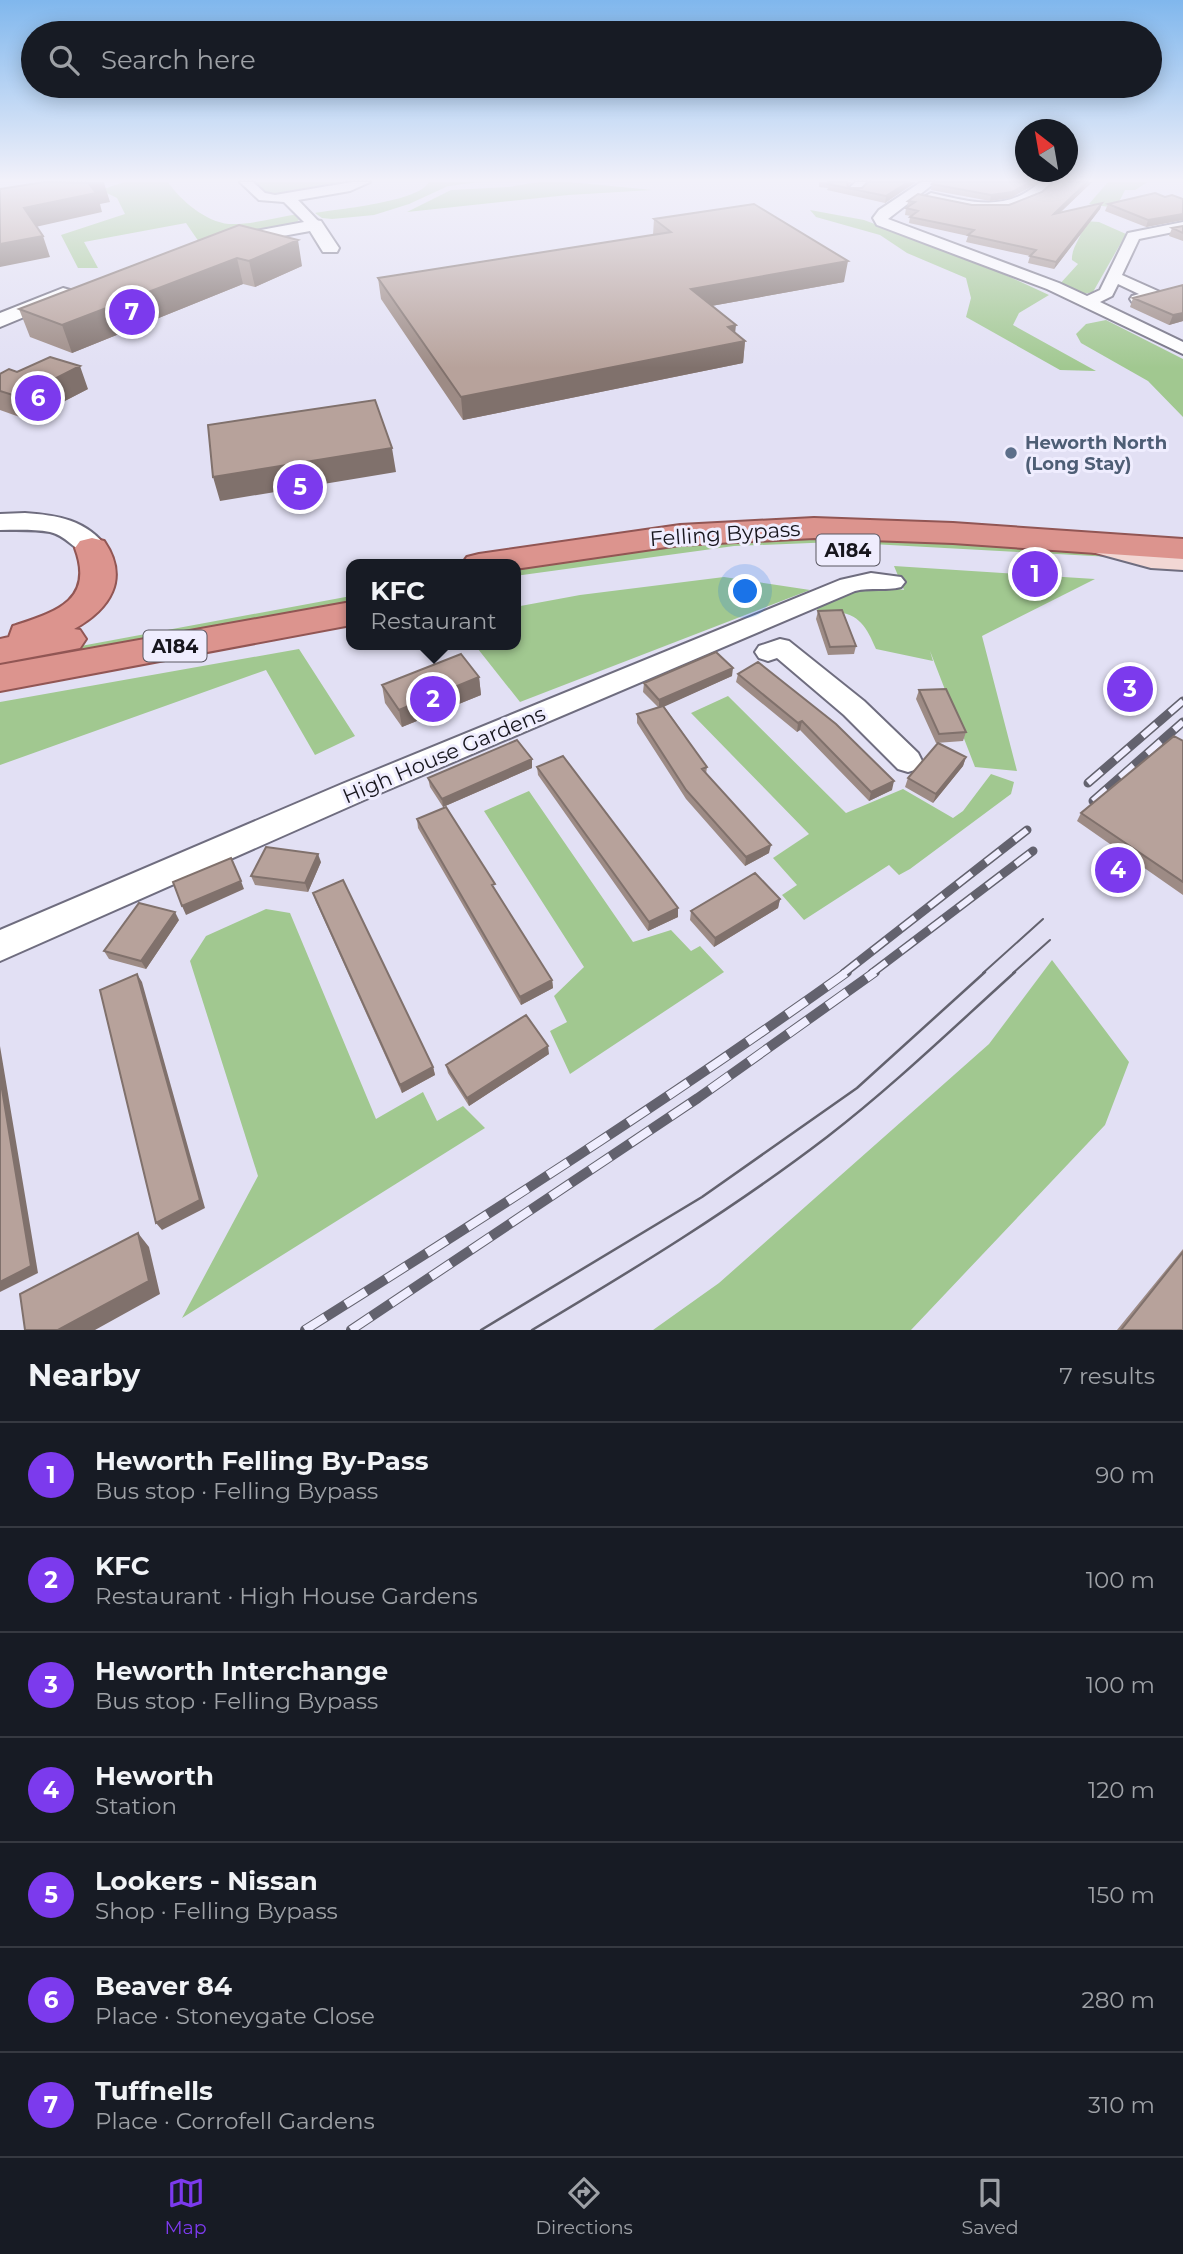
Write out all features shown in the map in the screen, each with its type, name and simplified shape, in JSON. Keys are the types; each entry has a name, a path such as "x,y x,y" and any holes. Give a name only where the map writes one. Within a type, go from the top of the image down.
{"highway":[{"name":"Felling Bypass","path":"514,559 680,535 814,528 953,533 1183,550"},
{"path":"0,642 57,623 85,605 94,595 102,576 92,548"},
{"name":"Felling Bypass","path":"521,583 658,561 827,550 926,553 1183,573"},
{"name":"A184","path":"0,651 346,589"},
{"name":"A184","path":"0,678 346,614"}],"main road":[{"path":"1104,545 1152,558 1183,560"}],"street":[{"path":"203,246 213,244"},
{"path":"943,244 995,262 1183,349"},
{"path":"1086,303 1106,293 1129,244"},
{"path":"1112,276 1154,295 1138,299"},
{"path":"0,321 81,286"},
{"path":"0,522 41,522 61,526 82,537 92,548"},
{"name":"High House Gardens","path":"0,946 353,792 848,585 871,580 893,582"},
{"path":"768,652 780,647 854,708 908,761"}],"green space":[{"path":"66,244 85,244 98,268 78,268"},
{"path":"894,244 928,244 984,265 1049,295 1019,313 1013,325 1096,371 1060,370 966,317 971,298 966,278 907,253"},
{"path":"1120,244 1093,292 1079,295 1058,286 1078,264 1072,260 1075,245"},
{"path":"1106,320 1183,359 1183,417 1148,381 1081,343 1076,334 1086,324"},
{"path":"839,534 1143,554 1147,559 835,542 734,546 521,575 521,566 731,539"},
{"path":"894,566 1095,579 982,636 1017,771 975,767 930,651 933,661 876,649 865,628 850,615 813,607 857,590 880,587 904,590"},
{"path":"724,577 810,590 520,702 479,650 521,650 521,606 580,595"},
{"path":"346,597 346,607 0,671 0,661"},
{"path":"299,649 355,736 315,755 266,670 0,765 0,702"},
{"path":"728,696 846,813 903,789 953,818 963,811 991,774 1014,782 1011,794 910,869 899,875 889,865 804,920 782,895 797,885 773,858 809,834 691,713"},
{"path":"529,791 633,942 671,930 691,951 700,946 724,972 570,1074 550,1031 567,1022 554,996 584,967 484,811"},
{"path":"266,909 290,913 376,1119 423,1092 437,1121 463,1106 485,1128 182,1318 258,1176 190,961 206,936"},
{"path":"1052,960 1129,1062 1105,1125 911,1330 653,1330 719,1283 989,1044"}],"building":[{"path":"189,244 289,244 249,261 237,258 62,325 19,309"},
{"path":"594,244 820,244 848,261 691,289 736,325 728,327 745,341 461,397 378,278"},
{"path":"1009,244 1070,244 1056,262 1030,256 1036,250"},
{"path":"1183,285 1183,313 1173,315 1133,298"},
{"path":"50,357 80,366 19,397 0,391 0,374 9,369 17,372"},
{"path":"375,400 392,448 213,477 208,425"},
{"path":"842,610 856,646 830,647 818,611"},
{"path":"716,652 733,668 659,700 644,683"},
{"path":"461,654 479,677 399,710 382,685"},
{"path":"758,662 836,724 894,781 871,792 802,721 798,723 738,674"},
{"path":"946,689 966,732 939,734 919,690"},
{"path":"663,706 707,767 702,769 771,845 746,857 686,790 637,714"},
{"path":"1174,736 1183,741 1183,882 1081,813"},
{"path":"517,740 532,759 442,799 428,778"},
{"path":"938,743 966,757 936,794 908,778"},
{"path":"563,756 678,908 649,922 537,767"},
{"path":"446,807 552,980 520,997 417,819"},
{"path":"266,847 318,854 305,883 251,876"},
{"path":"231,858 241,881 182,906 173,882"},
{"path":"755,873 780,899 715,938 691,911"},
{"path":"343,880 433,1067 400,1085 313,893"},
{"path":"139,903 175,912 141,961 104,951"},
{"path":"137,974 200,1200 156,1223 100,990"},
{"path":"526,1015 548,1046 467,1098 446,1065"},
{"path":"0,1077 31,1266 0,1282"},
{"path":"138,1233 149,1281 58,1330 25,1330 20,1294"},
{"path":"1183,1252 1183,1330 1121,1330"}],"tram line":[{"path":"983,973 1043,919"},
{"path":"1013,973 1050,940"},
{"path":"481,1330 702,1197 857,1088 985,972"},
{"path":"532,1330 682,1238 791,1164 875,1098 1015,972"}],"railway":[{"path":"1088,783 1183,701"},
{"path":"1093,801 1183,722"},
{"path":"844,973 1027,830"},
{"path":"872,973 1033,851"},
{"path":"305,1330 579,1155 847,972"},
{"path":"351,1330 698,1098 875,972"}],"place":[{"name":"Tuffnells","path":"132,312"},
{"name":"Beaver 84","path":"38,398"},
{"name":"Heworth North (Long Stay)","path":"1011,453"},
{"name":"Lookers - Nissan","path":"300,487"},
{"name":"Heworth Felling By-Pass","path":"1035,574"},
{"name":"Heworth Interchange","path":"1130,689"},
{"name":"KFC","path":"433,699"},
{"name":"Heworth","path":"1118,870"}]}
